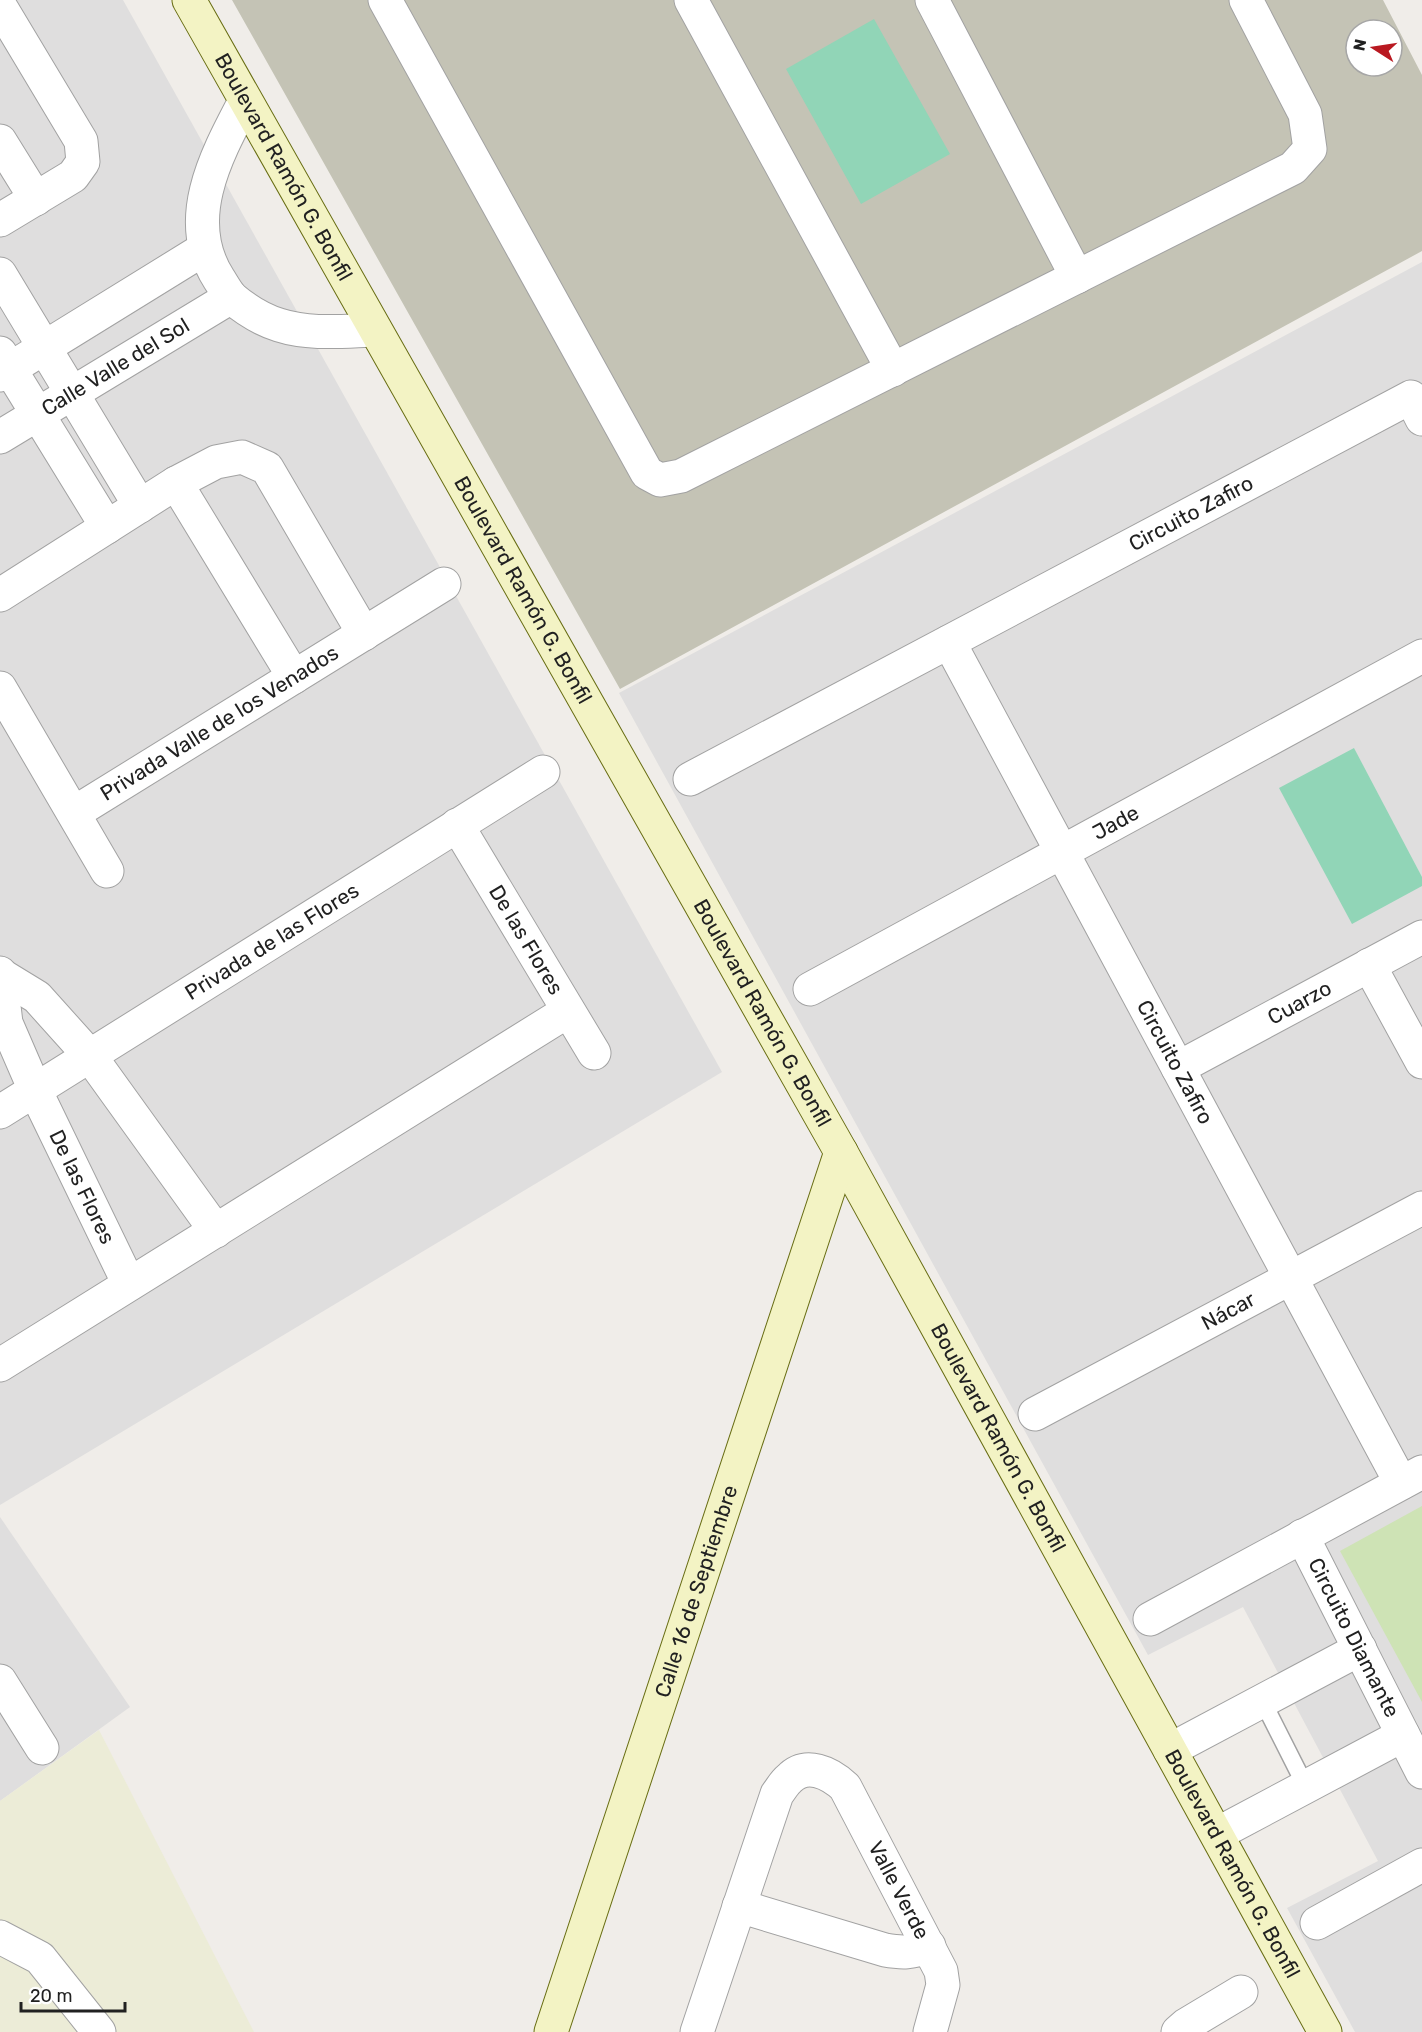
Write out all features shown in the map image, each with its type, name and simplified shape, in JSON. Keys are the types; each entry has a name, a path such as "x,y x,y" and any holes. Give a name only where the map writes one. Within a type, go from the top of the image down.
{"street":[{"name":"Boulevard Ramón G. Bonfil","path":"189,0 841,1152 1325,2032"},
{"path":"385,0 647,473 660,480 681,476 1293,168 1310,149 1305,114 1245,0"},
{"path":"690,0 893,370"},
{"path":"932,0 1077,277"},
{"path":"0,6 81,141 83,162 73,176 0,220"},
{"path":"245,101 222,144 210,177 201,214 204,249 217,275 231,297 256,314 280,325 311,331 375,330"},
{"path":"0,141 36,199"},
{"path":"107,527 38,414 3,366 44,347 204,249"},
{"path":"0,274 140,506"},
{"name":"Calle Valle del Sol","path":"0,436 231,297"},
{"name":"Circuito Zafiro","path":"690,779 1411,397 1422,419"},
{"path":"0,595 176,483 216,462 242,457 267,468 364,634"},
{"path":"176,483 294,676"},
{"name":"Privada Valle de los Venados","path":"74,813 444,584"},
{"name":"Circuito Zafiro","path":"949,642 1291,1278 1412,1477"},
{"name":"Jade","path":"810,989 1422,656"},
{"path":"0,688 107,870"},
{"name":"Privada de las Flores","path":"0,1112 543,772"},
{"name":"De las Flores","path":"457,825 594,1053"},
{"name":"Cuarzo","path":"1178,1068 1421,940"},
{"path":"1370,965 1422,1062"},
{"path":"1,974 37,996 90,1056 216,1231"},
{"name":"De las Flores","path":"1,974 6,1023 35,1090 129,1284"},
{"path":"0,1365 568,1011"},
{"name":"Calle 16 de Septiembre","path":"551,2032 841,1152"},
{"name":"Nácar","path":"1035,1414 1422,1208"},
{"name":"Circuito Diamante","path":"1150,1619 1412,1477"},
{"name":"Circuito Diamante","path":"1302,1536 1422,1772"},
{"path":"1170,1750 1360,1649"},
{"path":"0,1681 42,1748"},
{"path":"1216,1834 1403,1735"},
{"name":"Valle Verde","path":"739,1906 777,1794 790,1777 800,1771 821,1770 834,1776 845,1786 941,1971 943,1985 930,2032"},
{"path":"1317,1923 1422,1865"},
{"path":"697,2032 739,1906 885,1950 903,1953 916,1952 929,1946"},
{"path":"0,1937 40,1958 99,2032"},
{"path":"1178,2032 1241,1992"}],"lane":[{"path":"1262,1700 1306,1787"}],"shaded area":[{"path":"0,0 123,0 722,1072 0,1505"},
{"path":"232,0 1383,0 1392,18 1344,18 1344,78 1404,78 1404,40 1422,75 1422,251 620,689"},
{"path":"1422,262 1422,2032 1355,2032 1287,1908 1378,1861 1243,1607 1148,1655 619,693"},
{"path":"0,1517 130,1707 0,1801"}],"green space":[{"path":"874,19 950,154 861,204 786,69"},
{"path":"1354,748 1422,877 1422,886 1352,924 1279,788"},
{"path":"1422,1506 1422,1702 1340,1551"},
{"path":"99,1730 254,2032 0,2032 0,1801"}]}
